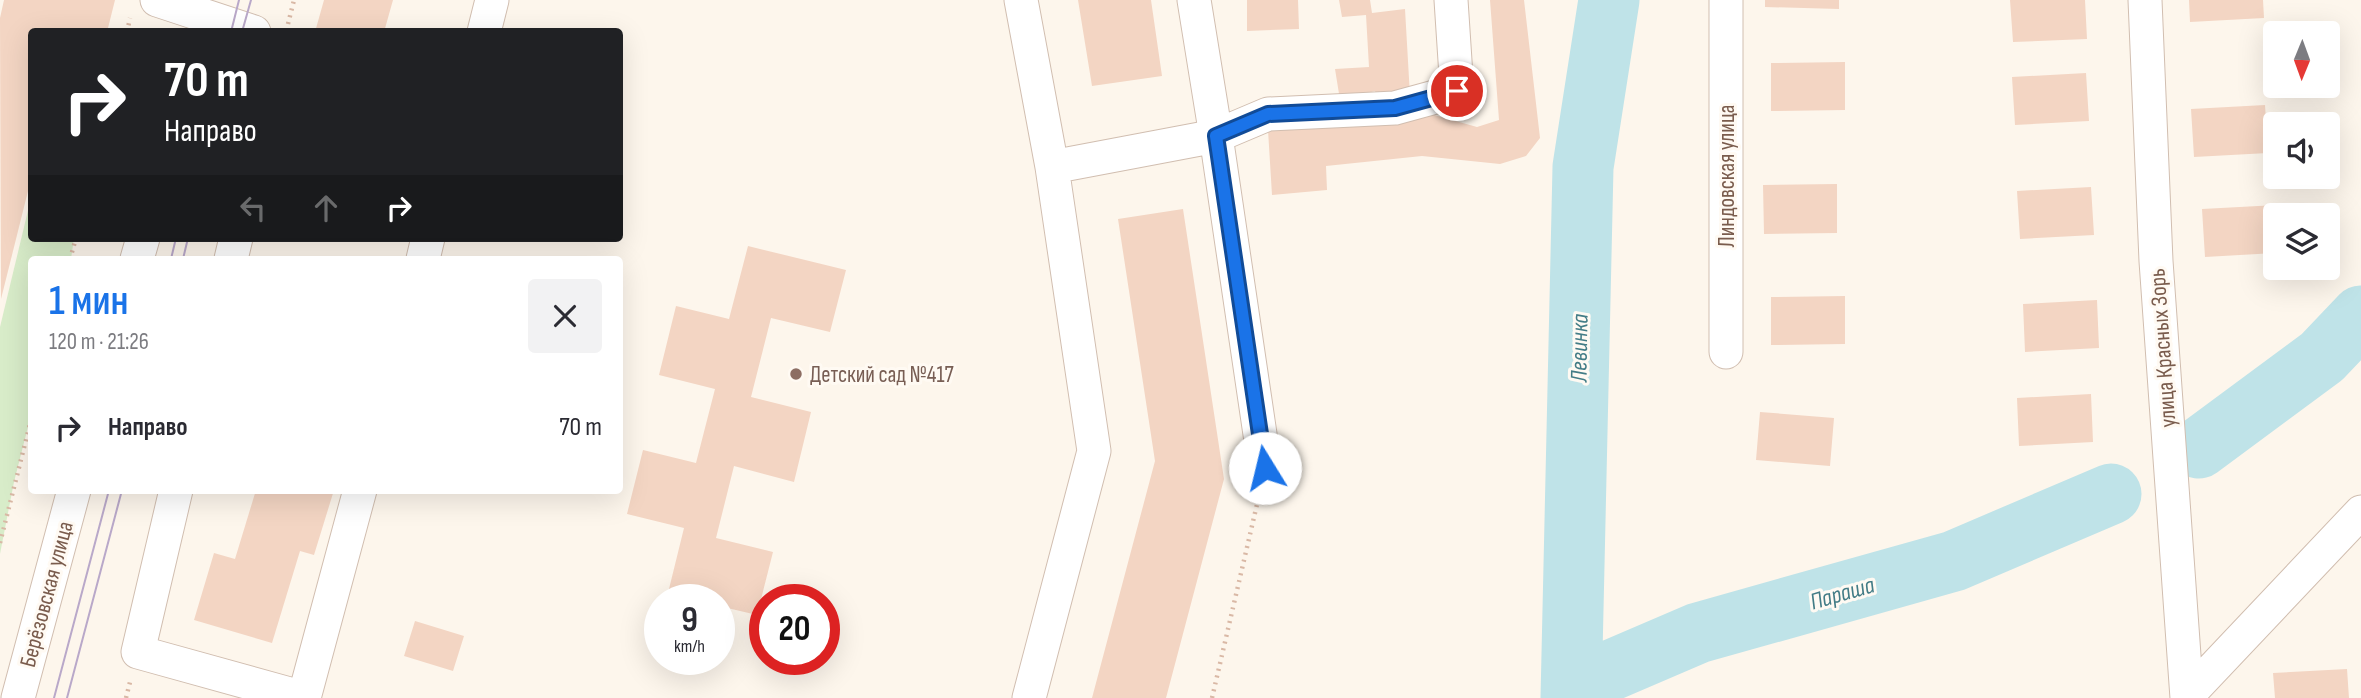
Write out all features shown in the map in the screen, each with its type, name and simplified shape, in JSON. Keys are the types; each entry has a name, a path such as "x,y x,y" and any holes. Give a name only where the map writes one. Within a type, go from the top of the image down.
{"street":[{"path":"157,0 242,28"},
{"path":"485,28 492,0"},
{"path":"1021,0 1052,167 1094,451 1029,698"},
{"path":"1194,0 1265,468"},
{"name":"Линдовская улица","path":"1726,0 1726,352"},
{"name":"улица Красных Зорь","path":"2146,0 2156,261 2187,697"},
{"path":"1052,167 1216,136 1268,114 1395,108 1457,91 1443,1"},
{"name":"Берёзовская улица","path":"18,698 73,494"},
{"path":"175,494 138,652 205,685 304,698 359,494"},
{"path":"2187,697 2358,519"}],"path":[{"path":"287,28 294,0"},
{"path":"0,543 28,432"},
{"path":"1212,698 1265,468"}],"green space":[{"path":"28,210 28,242 73,242 71,256 28,256 28,427 0,554 0,327"}],"building":[{"path":"4,0 115,0 108,28 28,28 28,191 1,299 0,18"},
{"path":"324,0 393,0 385,28 316,28"},
{"path":"1078,0 1151,0 1162,76 1092,86"},
{"path":"1247,0 1298,0 1299,29 1247,31"},
{"path":"1339,0 1370,0 1372,13 1405,9 1410,96 1377,102 1375,91 1340,100 1335,69 1369,67 1366,15 1342,17"},
{"path":"1490,0 1524,0 1540,138 1526,156 1500,164 1422,156 1326,166 1327,190 1272,195 1268,130 1427,113 1477,127 1499,120"},
{"path":"1765,0 1839,0 1839,9 1765,7"},
{"path":"2010,0 2085,0 2087,39 2013,42"},
{"path":"2189,0 2263,0 2264,18 2190,22"},
{"path":"1845,62 1845,110 1771,111 1771,63"},
{"path":"2086,73 2089,121 2015,125 2012,77"},
{"path":"2265,105 2263,153 2194,157 2191,109"},
{"path":"1837,184 1837,233 1764,234 1763,185"},
{"path":"2091,187 2094,235 2020,239 2017,191"},
{"path":"2263,206 2263,254 2205,257 2202,209"},
{"path":"1183,209 1224,479 1166,698 1092,698 1155,461 1118,219"},
{"path":"748,246 846,270 830,332 771,318 751,397 811,412 794,482 734,466 716,538 773,552 765,584 749,584 749,613 735,610 735,584 670,584 684,528 627,514 643,450 696,463 715,389 659,375 676,306 729,319"},
{"path":"1845,296 1845,344 1771,345 1771,297"},
{"path":"2097,300 2099,348 2025,352 2023,304"},
{"path":"2091,394 2093,442 2019,446 2017,398"},
{"path":"1760,412 1834,418 1830,466 1756,460"},
{"path":"255,494 333,494 314,555 300,551 272,643 194,620 214,553 235,559"},
{"path":"415,621 464,636 453,671 404,656"},
{"path":"2347,669 2349,698 2275,698 2273,673"}],"waterway":[{"name":"Левинка","path":"1571,698 1583,167 1609,0"},
{"name":"Параша","path":"2199,448 2322,357 2361,316"},
{"name":"Параша","path":"1572,687 1698,633 1954,561 2111,494"}],"tram line":[{"path":"232,28 239,0"},
{"path":"243,28 251,0"},
{"path":"172,256 175,242"},
{"path":"184,256 187,242"},
{"path":"54,698 108,494"},
{"path":"67,698 121,494"}],"place":[{"name":"Детский сад №417","path":"796,374"}],"route":[{"path":"1265,468 1216,136 1268,114 1395,108 1457,91"}]}
